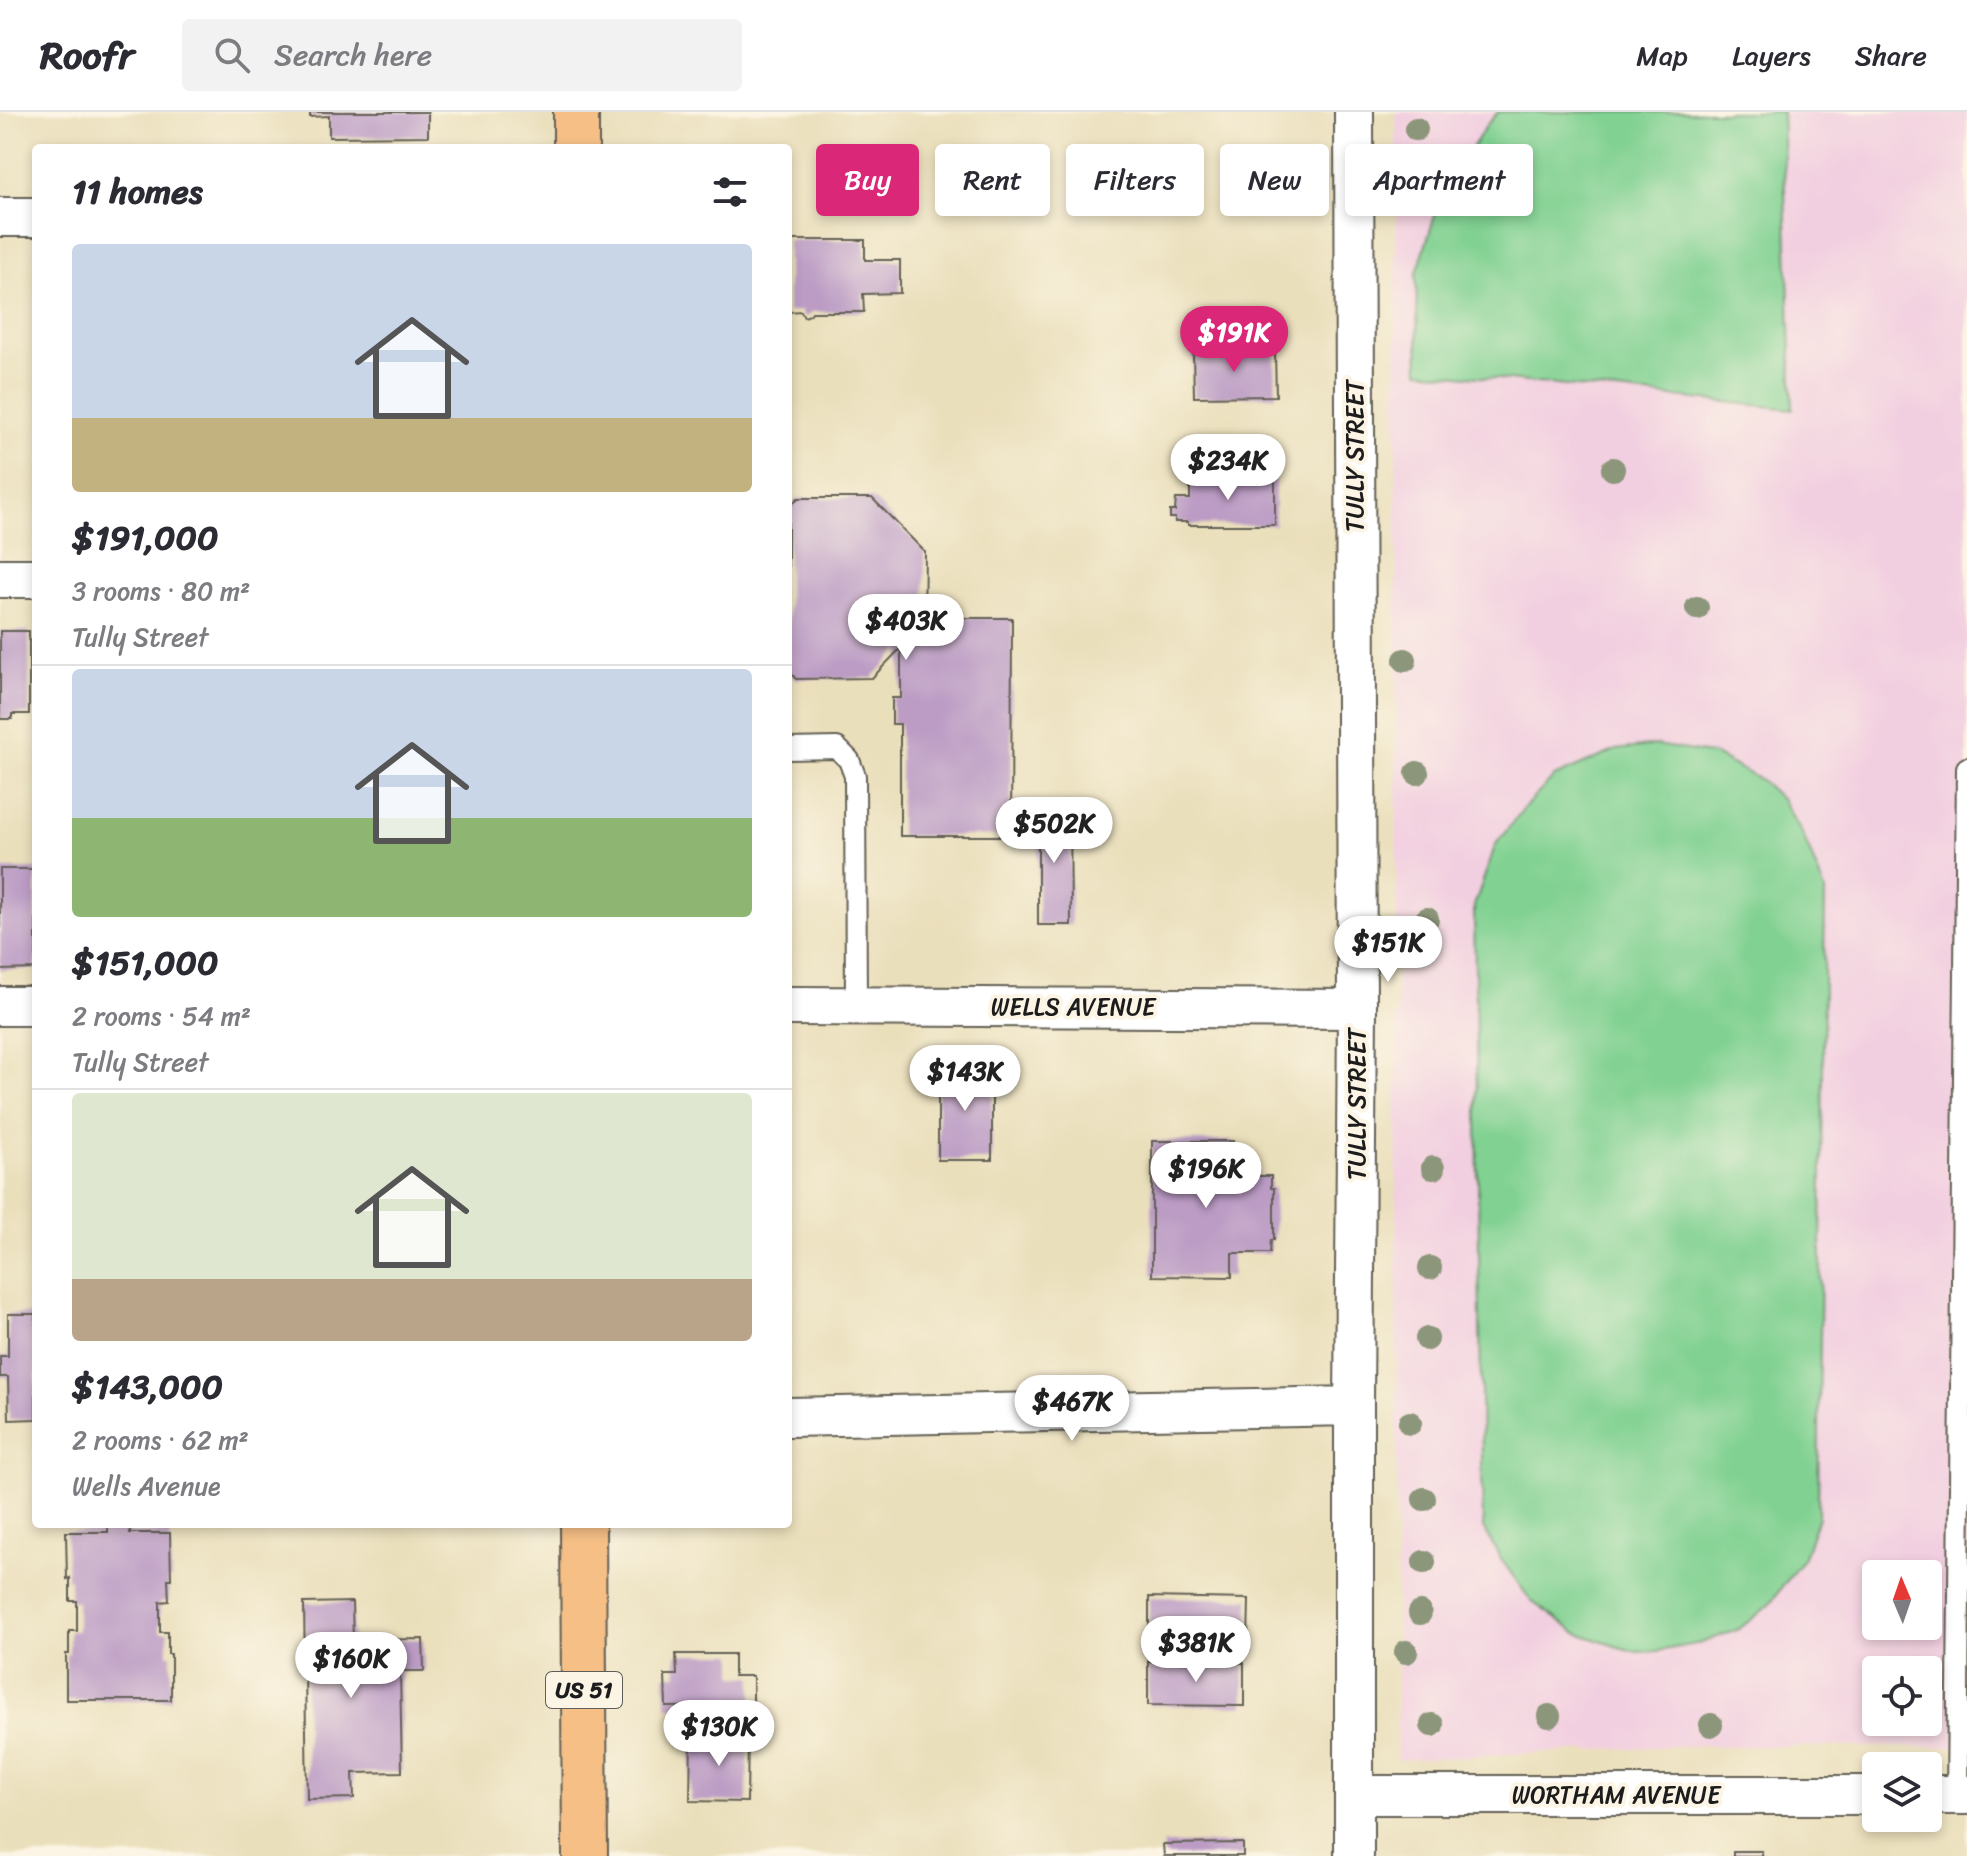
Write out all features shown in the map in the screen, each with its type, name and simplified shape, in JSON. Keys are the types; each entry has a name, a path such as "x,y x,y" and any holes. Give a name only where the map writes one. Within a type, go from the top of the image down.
{"main road":[{"path":"576,112 576,144"},
{"name":"US 51","path":"583,1528 585,1856"}],"street":[{"name":"TULLY STREET","path":"1354,112 1357,1009 1354,1856"},
{"path":"0,217 32,217"},
{"path":"0,578 32,578"},
{"path":"0,1006 32,1006"},
{"name":"WELLS AVENUE","path":"792,1006 1357,1009"},
{"path":"792,1417 1354,1406"},
{"name":"WORTHAM AVENUE","path":"1356,1795 1862,1795"}],"lane":[{"path":"792,749 837,748 849,760 855,776 856,1006"},
{"path":"1951,1795 1967,768"}],"shaded area":[{"path":"1396,112 1967,112 1967,1747 1672,1746 1397,1760 1396,216 1533,216 1533,144 1396,144"}],"green space":[{"path":"1498,112 1782,112 1793,409 1419,371 1416,276 1435,216 1533,216 1533,144 1474,144"},
{"path":"1657,745 1715,755 1761,780 1783,801 1803,835 1825,891 1818,1517 1803,1559 1768,1606 1739,1629 1701,1643 1637,1652 1575,1632 1531,1601 1483,1528 1474,906 1496,844 1554,777 1616,750"}],"building":[{"path":"310,112 428,112 428,136 329,137 329,116 310,117"},
{"path":"792,240 865,240 865,260 900,260 900,293 863,294 864,312 812,312 804,317 801,311 792,312"},
{"path":"1193,352 1275,352 1276,396 1194,397"},
{"path":"1190,478 1275,478 1275,525 1188,525 1188,522 1175,522 1175,518 1170,518 1170,511 1175,511 1176,499 1190,499"},
{"path":"798,498 872,498 925,552 924,624 928,623 928,618 1012,618 1011,836 900,836 900,724 892,724 892,698 901,698 901,648 872,678 796,679 792,674 792,504"},
{"path":"0,631 29,631 29,714 12,714 12,719 0,719"},
{"path":"1038,804 1070,804 1071,925 1038,925"},
{"path":"0,869 32,869 32,969 0,970"},
{"path":"992,1065 992,1160 938,1160 938,1066"},
{"path":"1152,1141 1233,1141 1233,1176 1271,1176 1271,1188 1274,1188 1274,1240 1271,1240 1270,1253 1232,1253 1232,1277 1152,1276"},
{"path":"8,1314 32,1314 32,1419 9,1420 8,1377 0,1377 0,1356 8,1356"},
{"path":"108,1528 130,1528 130,1533 170,1533 169,1601 160,1602 160,1632 168,1632 171,1700 66,1700 66,1654 69,1654 69,1631 77,1631 77,1601 70,1601 66,1532 108,1532"},
{"path":"1149,1597 1249,1599 1248,1643 1149,1642"},
{"path":"352,1602 353,1640 423,1639 424,1671 400,1671 402,1772 353,1773 354,1798 307,1799 304,1603"},
{"path":"676,1654 734,1654 734,1676 753,1676 753,1706 666,1707 665,1675 677,1675"},
{"path":"1148,1661 1244,1663 1244,1706 1148,1705"},
{"path":"691,1735 748,1736 747,1802 690,1801"},
{"path":"1243,1843 1243,1856 1164,1856 1163,1844"},
{"path":"1733,1851 1762,1851 1762,1856 1733,1856"}]}
